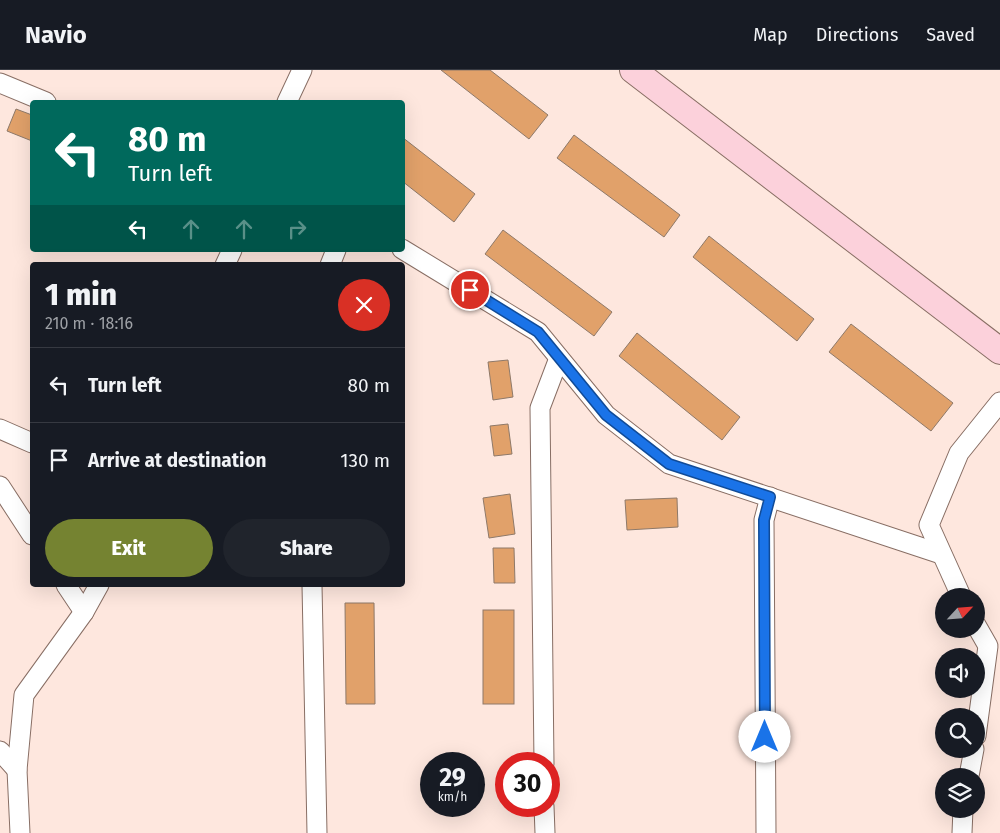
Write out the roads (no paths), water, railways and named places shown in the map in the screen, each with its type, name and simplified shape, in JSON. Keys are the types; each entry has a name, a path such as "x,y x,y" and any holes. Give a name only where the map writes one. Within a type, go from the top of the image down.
{"street":[{"path":"288,100 302,70"},
{"path":"633,70 1000,351"},
{"path":"0,83 41,100"},
{"path":"405,251 538,332 606,415 669,464 941,554"},
{"path":"544,752 540,408 559,358"},
{"path":"957,588 929,525 959,453 1000,402"},
{"path":"0,429 30,442"},
{"path":"0,486 30,532"},
{"path":"766,833 764,520 770,497"},
{"path":"67,587 84,612"},
{"path":"20,833 17,770 24,695 84,612 98,587"},
{"path":"312,587 317,833"},
{"path":"980,708 988,646 983,638"},
{"path":"0,751 17,770"},
{"path":"544,817 545,833"},
{"path":"962,833 963,818"}]}
